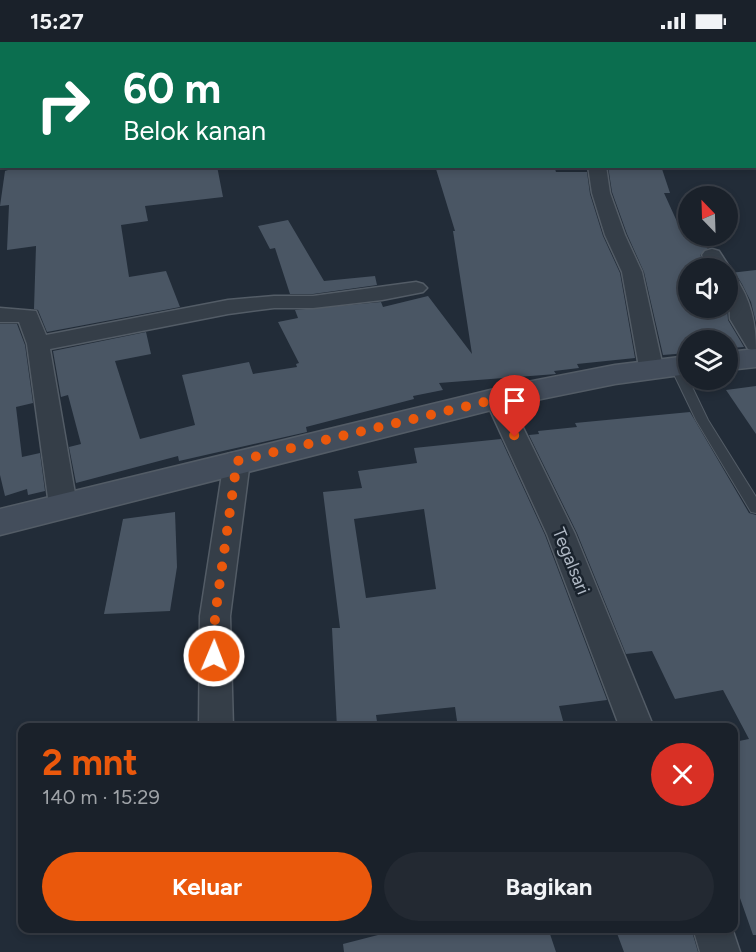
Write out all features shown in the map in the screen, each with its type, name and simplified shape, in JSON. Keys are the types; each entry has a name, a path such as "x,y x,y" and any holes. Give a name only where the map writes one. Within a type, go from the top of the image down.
{"main road":[{"path":"738,360 756,358"},
{"path":"0,522 237,461 497,399 672,366"}],"street":[{"path":"597,168 601,193 615,235 672,366"},
{"path":"38,344 228,307 274,302 313,302 416,288"},
{"path":"738,298 741,319 756,344"},
{"path":"0,315 28,316 38,344 63,505"},
{"name":"Tegalsari","path":"497,399 561,534 635,723"},
{"path":"216,723 215,616 237,461"},
{"path":"714,933 720,952"}],"lane":[{"path":"672,366 756,508"}],"building":[{"path":"8,168 217,168 223,197 145,206 148,221 121,225 129,277 166,271 180,307 47,332 38,310 34,309 36,246 7,250 9,205 0,206 5,171"},
{"path":"555,168 556,172 587,172 590,194 603,236 620,273 635,358 577,364 579,368 554,371 556,374 439,383 443,390 413,396 414,399 306,427 307,432 179,461 178,456 76,483 69,447 81,444 68,395 61,397 53,351 146,332 151,354 115,361 140,439 195,425 182,375 249,362 253,374 297,367 296,364 299,363 278,322 298,318 295,310 381,302 383,307 428,296 472,354 453,231 455,231 436,169"},
{"path":"608,168 662,168 670,193 664,193 678,224 678,246 707,246 708,248 700,255 702,258 678,258 678,318 728,318 734,330 678,330 678,354 663,355 644,272 612,192"},
{"path":"288,220 324,281 375,276 377,285 313,294 290,294 275,248 270,249 258,226"},
{"path":"756,270 756,323 751,302 738,278 738,272"},
{"path":"0,324 17,324 25,345 33,403 16,407 22,457 40,453 45,491 28,495 27,489 5,496 0,475"},
{"path":"738,337 744,347 738,347"},
{"path":"756,386 756,434 726,390"},
{"path":"690,412 749,513 756,515 756,935 753,935 738,892 738,741 749,739 723,690 675,699 652,651 626,654 577,533 529,435 539,434 538,431 577,427 575,423"},
{"path":"501,439 545,535 607,700 559,706 564,723 457,723 455,707 376,715 377,723 337,723 332,628 340,628 323,492 362,488 358,471 417,463 414,448","holes":["424,509 436,589 366,598 354,519"]},
{"path":"175,512 177,567 170,611 104,614 123,519"},
{"path":"386,933 550,933 556,952 344,952 343,944"},
{"path":"617,933 692,933 698,952 624,952"}],"route":[{"path":"214,656 215,616 237,461 497,399 515,437"}]}
